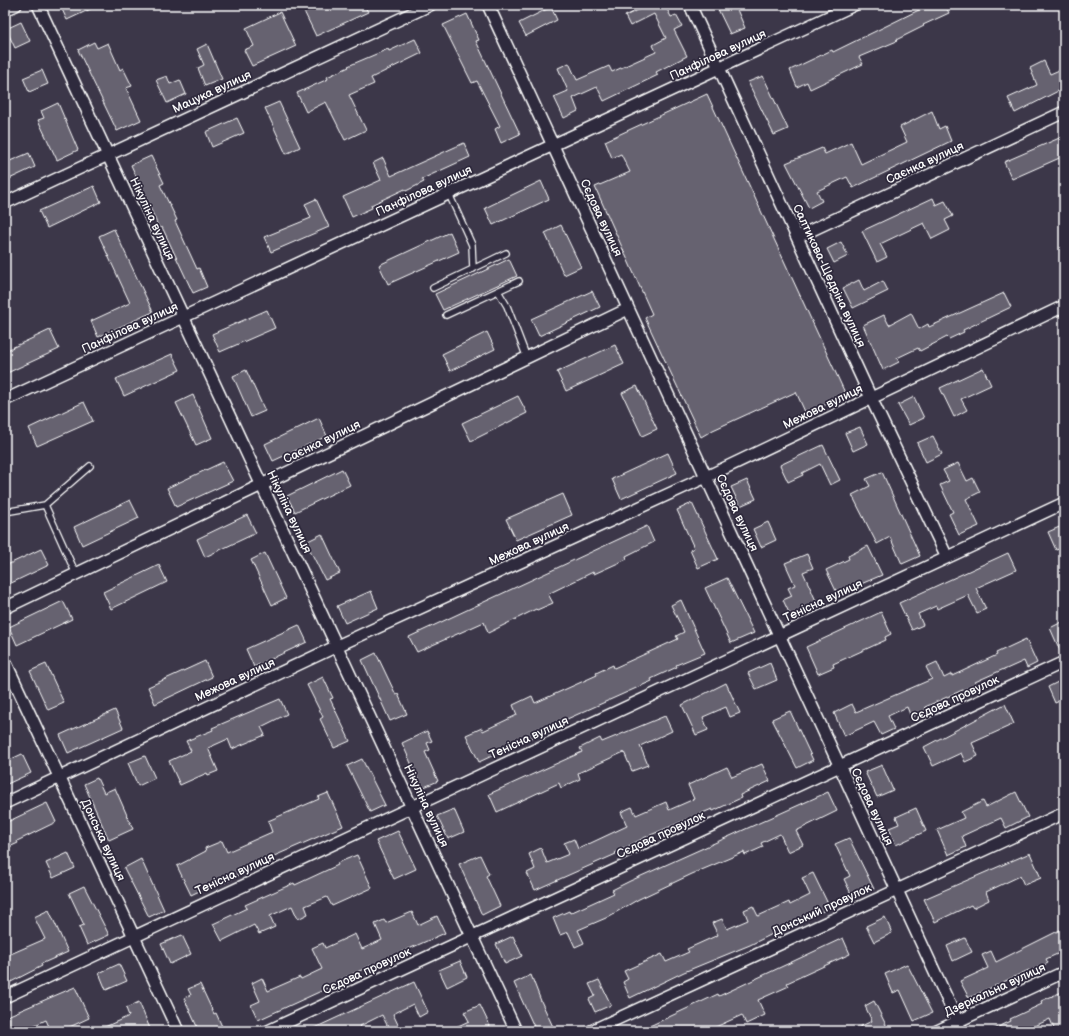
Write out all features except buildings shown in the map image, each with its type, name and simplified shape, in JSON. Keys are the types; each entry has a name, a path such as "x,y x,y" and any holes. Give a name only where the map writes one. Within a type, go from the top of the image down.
{"street":[{"path":"5,10 16,5"},
{"name":"Нікуліна вулиця","path":"38,5 516,1031"},
{"name":"Мацука вулиця","path":"5,202 430,5"},
{"name":"Сєдова вулиця","path":"488,5 960,1026"},
{"name":"Салтикова-Щедріна вулиця","path":"690,5 871,398 947,557"},
{"name":"Панфілова вулиця","path":"5,400 854,5"},
{"name":"Саєнка вулиця","path":"797,237 1064,112"},
{"name":"Межова вулиця","path":"5,803 337,646 706,477 1064,306"},
{"name":"Саєнка вулиця","path":"5,608 628,309"},
{"name":"Тенісна вулиця","path":"5,997 1064,502"},
{"name":"Донська вулиця","path":"5,661 178,1031"},
{"name":"Сєдова провулок","path":"268,1031 1064,662"},
{"name":"Донський провулок","path":"591,1031 1064,813"},
{"name":"Дзеркальна вулиця","path":"937,1031 960,1026 1064,972"}],"lane":[{"path":"449,194 472,245 472,269"},
{"path":"433,288 506,253"},
{"path":"446,315 519,281"},
{"path":"498,291 507,306 527,358"},
{"path":"5,512 44,505 90,466"},
{"path":"44,505 76,574"}]}
